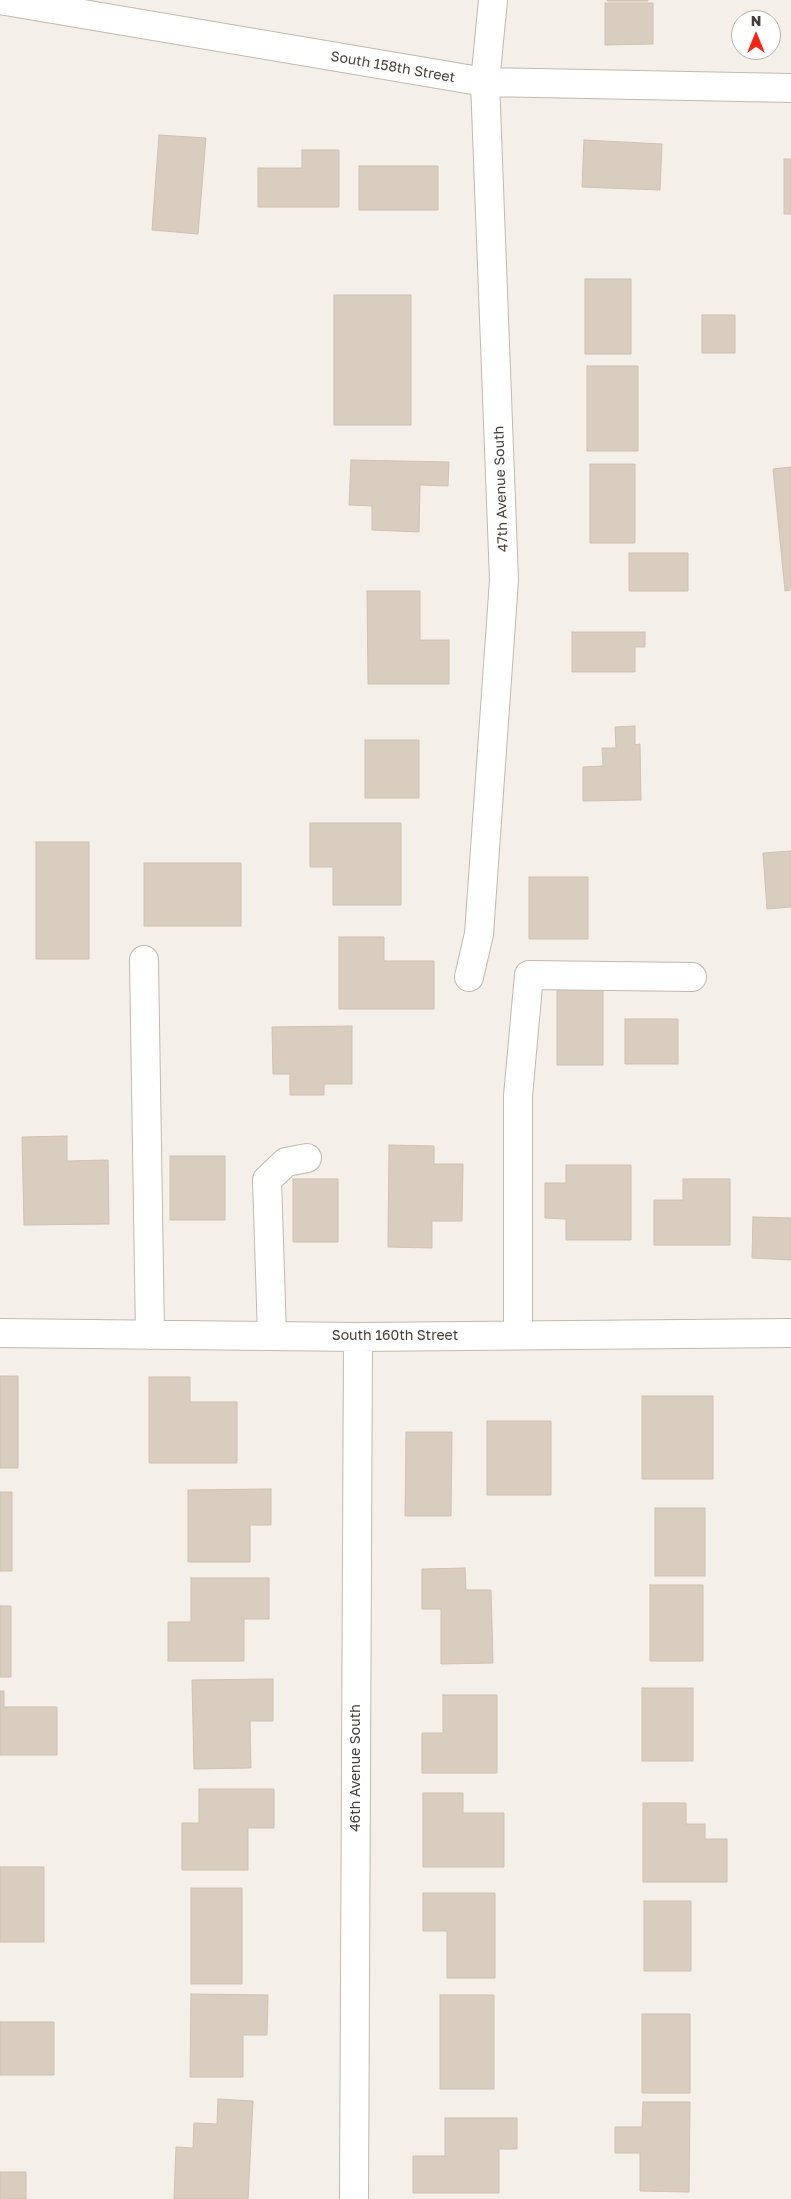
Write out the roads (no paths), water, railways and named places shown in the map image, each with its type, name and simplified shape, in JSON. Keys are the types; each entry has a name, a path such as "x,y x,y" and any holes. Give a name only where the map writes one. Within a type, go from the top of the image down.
{"street":[{"name":"South 158th Street","path":"0,0 485,82 791,88"},
{"name":"47th Avenue South","path":"469,977 479,934 504,580 485,82 493,0"},
{"path":"144,960 150,1335"},
{"path":"518,1336 518,1096 529,975 692,977"},
{"path":"272,1336 267,1180 286,1162 307,1158"},
{"name":"South 160th Street","path":"0,1333 272,1336 791,1333"},
{"name":"46th Avenue South","path":"354,2199 358,1336"}]}
